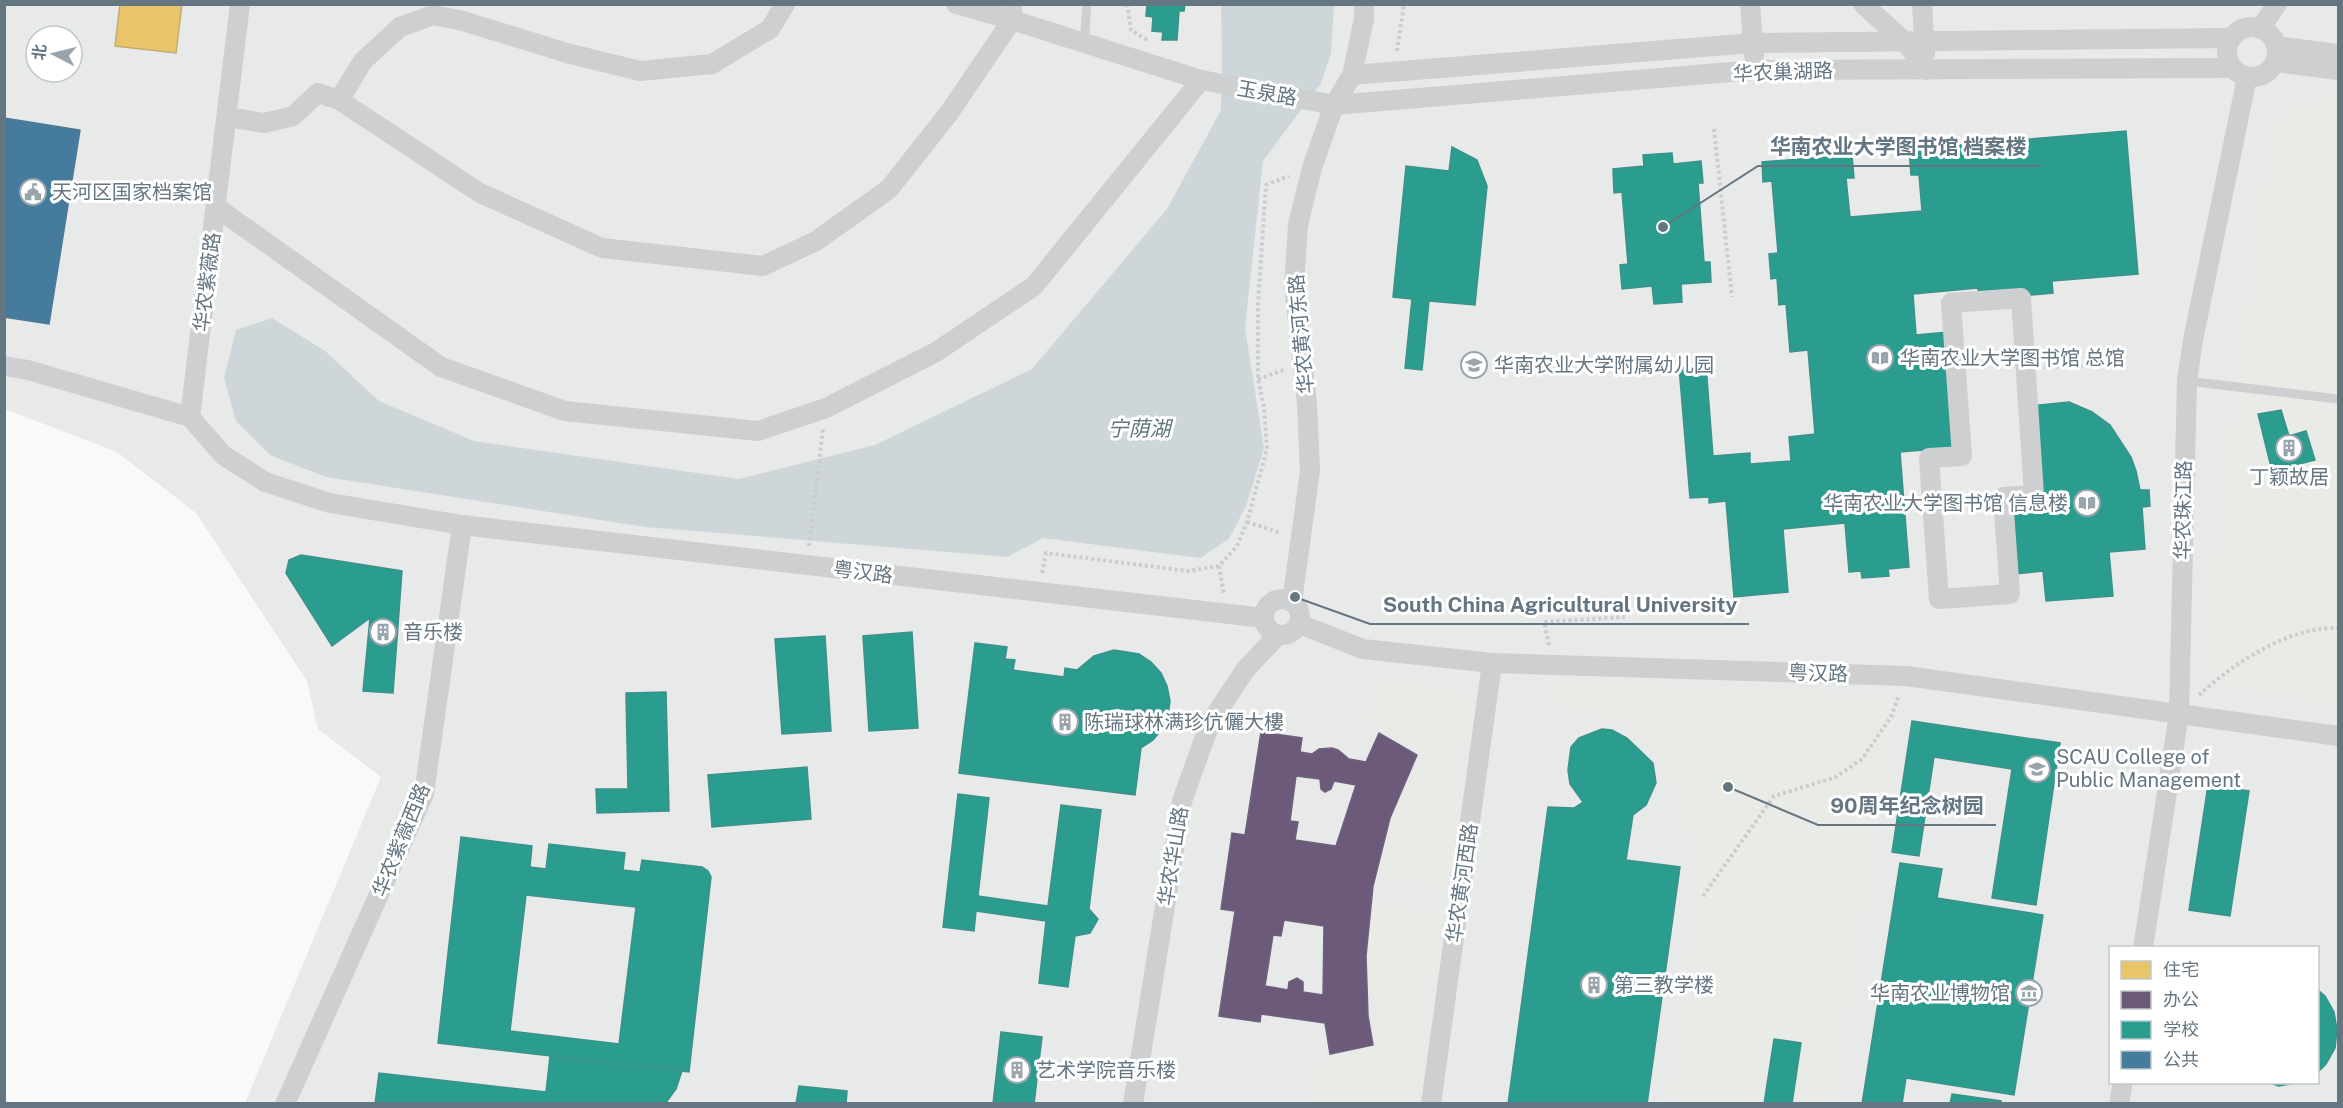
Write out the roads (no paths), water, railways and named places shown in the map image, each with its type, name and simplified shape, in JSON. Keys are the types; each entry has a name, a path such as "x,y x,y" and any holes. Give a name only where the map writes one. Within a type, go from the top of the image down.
{"street":[{"name":"华农紫薇路","path":"190,417 240,4"},
{"path":"339,100 363,61 400,27 433,15 463,21 567,53 639,70 712,64 770,29 785,4"},
{"name":"玉泉路","path":"956,4 1012,12 1084,43 1201,80 1334,105"},
{"name":"华农黄河东路","path":"1292,602 1310,471 1307,404 1294,285 1298,225 1312,168 1334,105 1352,75 1364,18 1364,4"},
{"path":"1750,4 1755,70"},
{"path":"1863,4 1915,42 1927,70"},
{"path":"1915,42 1922,4"},
{"path":"2260,29 2277,4"},
{"path":"228,117 264,123 294,116 318,93 339,100 480,193 602,248 763,266 816,241 889,189 949,113 1012,12"},
{"path":"2244,29 2260,29 2267,33 2275,54 2264,74 2240,72 2227,53 2232,38 2244,29"},
{"name":"华农巢湖路","path":"1352,75 1753,43 2232,38"},
{"path":"2275,54 2338,54"},
{"path":"2275,54 2338,70"},
{"name":"华农巢湖路","path":"1334,105 1755,70 2240,72"},
{"name":"华农珠江路","path":"2143,946 2179,714 2187,381 2240,72"},
{"path":"216,207 441,367 565,411 758,431 826,408 936,352 1034,286 1201,80"},
{"path":"2020,298 2025,368 2034,495 2003,497 2010,594 1939,599 1929,458 1962,456 1951,303 2020,298"},
{"path":"4,366 28,370 190,417"},
{"name":"粤汉路","path":"190,417 223,455 265,482 330,502 462,525 1264,618"},
{"name":"华农紫薇西路","path":"285,1104 424,794 462,525"},
{"path":"1276,600 1292,602 1299,612 1299,624 1290,633 1278,635 1267,628 1264,618 1267,607 1276,600"},
{"name":"粤汉路","path":"1299,624 1362,649 1492,663 1906,676 2338,736"},
{"name":"华农华山路","path":"1133,1104 1182,801 1210,723 1245,670 1278,635"},
{"name":"华农黄河西路","path":"1431,1104 1492,663"},
{"path":"2119,1104 2123,1084"}],"lane":[{"path":"1084,43 1087,4"},
{"path":"2187,381 2338,399"}],"water":[{"name":"宁荫湖","path":"1221,5 1334,5 1331,53 1321,83 1263,161 1245,328 1264,448 1246,506 1229,539 1200,558 1043,538 1007,557 645,527 326,477 270,455 236,421 224,378 236,330 272,318 325,351 379,401 474,441 739,479 875,445 1032,369 1167,209 1221,110"}],"place":[{"name":"天河区国家档案馆","path":"33,192"},
{"name":"华南农业大学图书馆 档案楼","path":"1663,227"},
{"name":"华南农业大学图书馆 总馆","path":"1880,358"},
{"name":"华南农业大学附属幼儿园","path":"1474,365"},
{"name":"丁颖故居","path":"2289,448"},
{"name":"华南农业大学图书馆 信息楼","path":"2087,503"},
{"name":"South China Agricultural University","path":"1295,597"},
{"name":"音乐楼","path":"383,632"},
{"name":"陈瑞球林满珍伉儷大樓","path":"1065,722"},
{"name":"SCAU College of Public Management","path":"2037,769"},
{"name":"90周年纪念树园","path":"1728,787"},
{"name":"第三教学楼","path":"1594,985"},
{"name":"华南农业博物馆","path":"2029,993"},
{"name":"艺术学院音乐楼","path":"1017,1070"}]}
